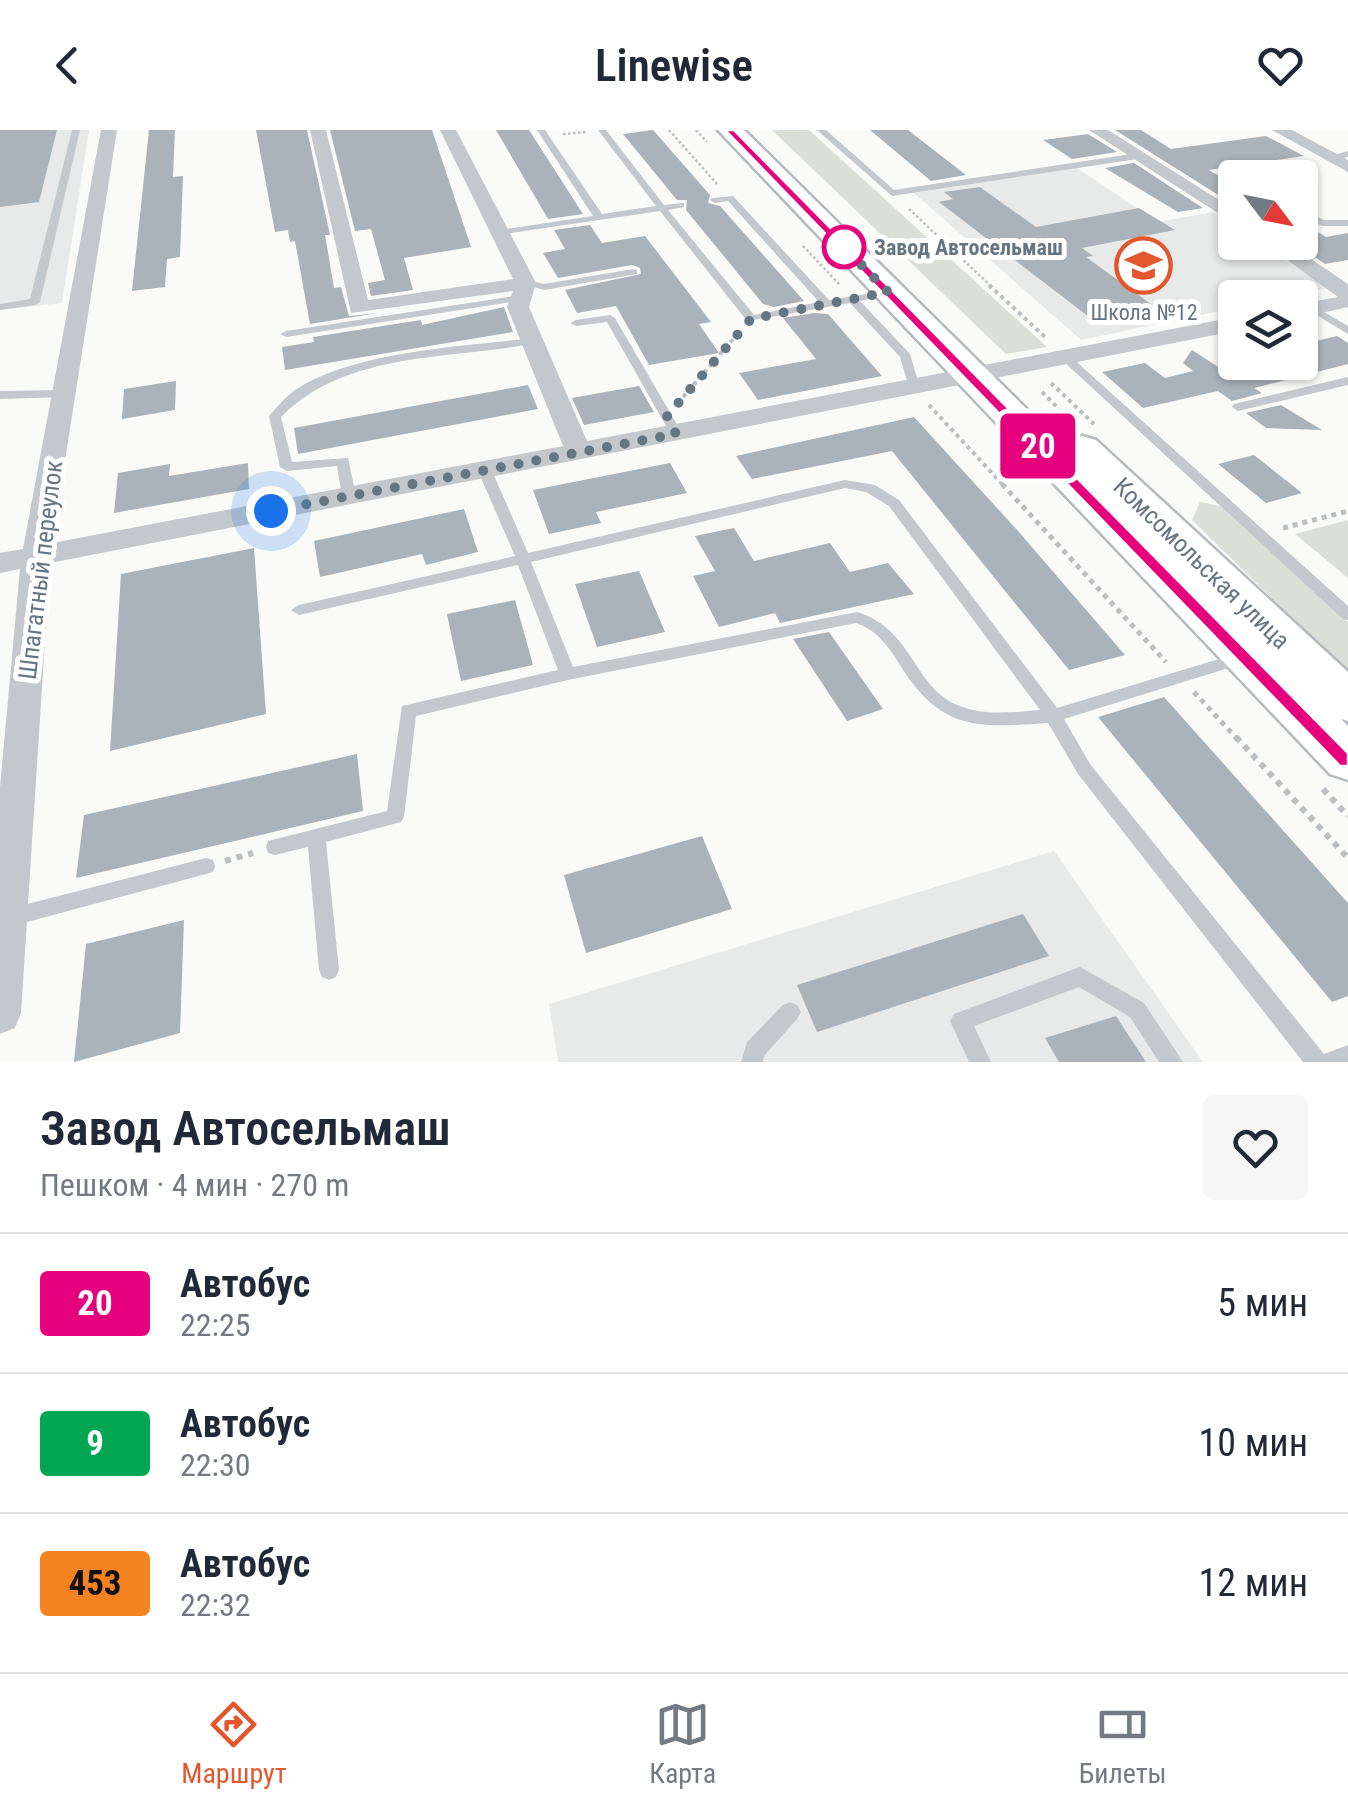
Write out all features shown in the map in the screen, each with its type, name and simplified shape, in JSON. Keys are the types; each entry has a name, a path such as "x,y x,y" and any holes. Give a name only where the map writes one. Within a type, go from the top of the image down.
{"main road":[{"name":"Комсомольская улица","path":"730,130 888,292 986,374 1348,702"},
{"name":"Комсомольская улица","path":"755,130 986,374 1246,658 1348,759"}],"street":[{"name":"Шпагатный переулок","path":"0,1013 36,556 108,130"},
{"path":"318,130 359,308 523,290"},
{"path":"448,130 500,232 523,290 518,307 579,452"},
{"path":"1097,130 1218,207"},
{"path":"1280,130 1340,155 1348,167"},
{"path":"1296,260 1348,298"},
{"path":"1318,307 1348,298"},
{"path":"0,562 579,452 672,425 914,388 1218,327"}],"lane":[{"path":"0,307 35,302 76,130"},
{"path":"601,130 751,319 888,292"},
{"path":"822,130 892,194 1138,156"},
{"path":"543,133 599,217"},
{"path":"715,200 730,198 826,304"},
{"path":"500,232 682,205"},
{"path":"1318,221 1348,223"},
{"path":"286,334 633,272"},
{"path":"852,299 906,356 914,388"},
{"path":"1318,316 1348,331"},
{"path":"576,323 610,318 672,425"},
{"path":"349,496 343,461 287,467 276,416 288,398 334,372 532,341"},
{"path":"1066,358 1348,615"},
{"path":"1238,407 1348,380"},
{"path":"0,395 63,394"},
{"path":"485,471 568,674"},
{"path":"300,610 845,484 870,488 894,503 1053,716 1084,770 1317,1062"},
{"path":"276,847 394,817 408,711 568,674 856,616 880,626 937,702 964,714 1002,719 1053,716 1246,658"},
{"path":"316,837 329,970"},
{"path":"8,918 206,866"},
{"path":"980,1062 961,1021 1080,977 1138,1010 1172,1062"},
{"path":"752,1062 755,1050 790,1012"},
{"path":"1331,1062 1348,1056"}],"path":[{"path":"543,133 601,130"},
{"path":"669,130 730,198"},
{"path":"892,194 1066,358"},
{"path":"672,425 751,319"},
{"path":"914,388 1348,858"},
{"path":"1259,534 1348,511"},
{"path":"206,866 276,847"}],"shaded area":[{"path":"0,130 89,130 62,303 0,310"},
{"path":"772,130 809,130 1047,347 1006,354"},
{"name":"Школа №12","path":"1077,168 1158,222 1213,212 1218,215 1218,260 1285,260 1315,280 1218,280 1218,312 1081,340 914,193"},
{"path":"1200,502 1220,506 1348,622 1348,673 1192,520"},
{"path":"1348,520 1348,578 1295,534"},
{"path":"1054,851 1203,1062 558,1062 549,1004"}],"building":[{"path":"0,130 57,130 39,202 0,207"},
{"path":"149,130 175,130 173,177 183,176 180,257 167,259 165,287 132,291"},
{"path":"256,130 307,130 330,235 325,235 334,288 341,287 349,316 378,313 310,324 295,241 290,242 288,230 275,232"},
{"path":"330,130 432,130 471,247 404,258 413,290 371,296 368,283 385,280 371,229 355,231"},
{"path":"496,130 529,130 583,214 548,219"},
{"path":"653,130 710,195 708,203 720,206 804,301 774,307 763,304 686,210 687,200 677,200 623,134"},
{"path":"870,130 908,130 966,175 931,181"},
{"path":"1115,130 1141,130 1171,149 1266,136 1304,156 1218,160 1218,169 1209,170 1218,176 1218,195"},
{"path":"1088,134 1117,152 1072,159 1043,140"},
{"path":"1134,163 1203,208 1178,212 1105,168"},
{"path":"980,187 1036,227 1139,208 1175,230 1082,248 1093,256 1086,257 1155,307 1093,320 939,202 953,199 944,192"},
{"path":"590,225 602,243 645,236 711,322 699,324 719,353 649,365 616,306 577,313 565,290 641,274 640,268 632,265 558,278 543,253 565,249 554,230"},
{"path":"1318,232 1326,237 1348,233 1348,260 1325,264 1318,259"},
{"path":"504,307 513,332 285,370 282,347 314,342 313,337 421,320 422,325"},
{"path":"828,314 882,376 758,400 739,373 816,359 783,318"},
{"path":"1337,336 1348,343 1348,364 1318,372 1318,341"},
{"path":"1192,350 1217,366 1218,380 1285,380 1254,388 1262,393 1232,401 1218,391 1143,408 1102,372 1145,363 1165,378 1193,371 1183,363"},
{"path":"176,381 175,410 122,419 124,389"},
{"path":"528,385 538,409 298,454 294,428"},
{"path":"639,386 654,412 584,425 572,398"},
{"path":"1281,405 1322,430 1266,428 1246,413"},
{"path":"914,417 1125,655 1069,670 892,451 752,479 736,456"},
{"path":"1254,455 1302,493 1266,503 1218,464"},
{"path":"248,463 249,489 114,513 118,473 170,464 169,476"},
{"path":"670,463 687,493 596,512 601,523 549,534 533,490"},
{"path":"464,509 478,552 426,565 422,554 320,577 314,541"},
{"path":"734,528 754,561 830,543 850,572 888,563 914,594 780,623 775,613 719,627 693,576 715,571 695,536"},
{"path":"254,548 266,714 110,751 121,574"},
{"path":"639,571 665,632 597,647 575,584"},
{"path":"515,600 533,665 461,681 447,614"},
{"path":"829,632 883,709 847,721 793,639"},
{"path":"1164,697 1348,903 1348,996 1332,1002 1098,717"},
{"path":"357,754 363,811 76,878 84,815"},
{"path":"702,836 732,909 586,953 564,875"},
{"path":"1023,914 1049,956 817,1032 797,985"},
{"path":"184,920 180,1033 74,1062 86,944"},
{"path":"1116,1016 1146,1062 1059,1062 1045,1038"}],"bus line":[{"name":"20","path":"730,130 1348,760"}],"place":[{"name":"Завод Автосельмаш","path":"844,247"},
{"name":"Школа №12","path":"1144,265"}],"route":[{"path":"271,511 676,434 667,416 751,319 888,292 835,238 844,247"}]}
